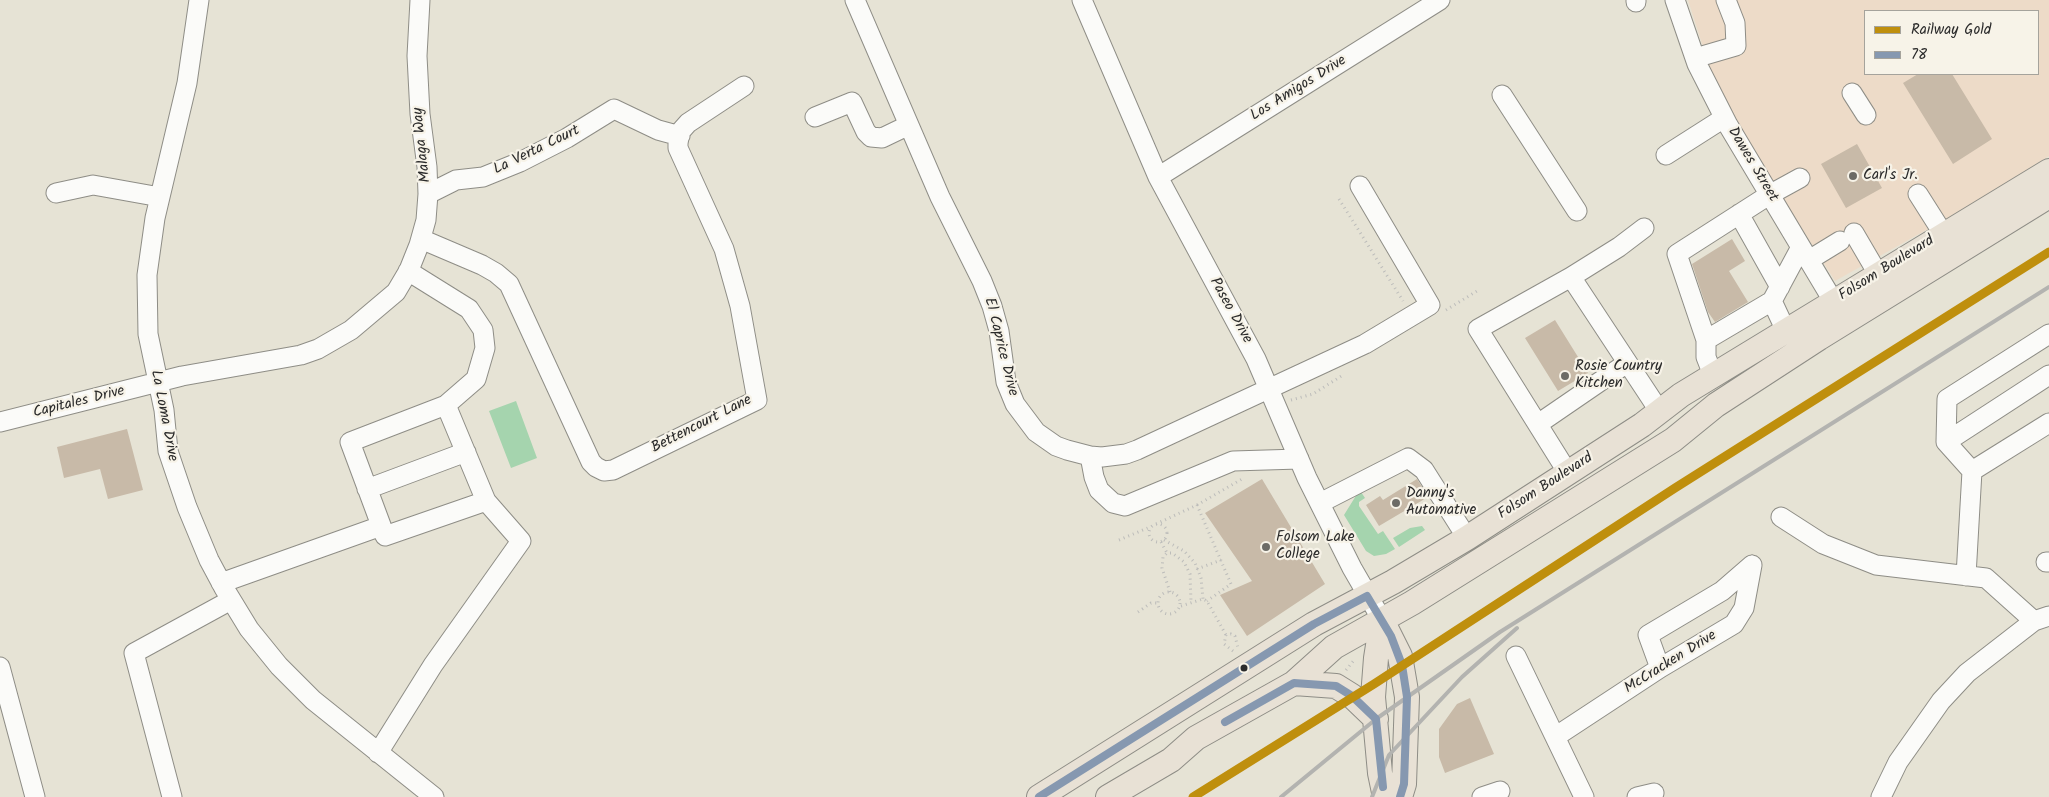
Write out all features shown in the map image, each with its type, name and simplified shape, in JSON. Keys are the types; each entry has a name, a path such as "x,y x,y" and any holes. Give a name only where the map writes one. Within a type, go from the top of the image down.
{"main road":[{"name":"Folsom Boulevard","path":"1039,797 1306,629 1467,538 1660,412 1681,395 1786,331 1840,312 1878,274 2049,171"},
{"name":"Folsom Boulevard","path":"1108,797 1171,760 1196,738 1294,683 1334,647 1482,560 1673,440 1716,405 1840,312 2049,196"},
{"path":"1382,620 1376,658 1373,697 1384,797"},
{"path":"1382,620 1400,656 1407,697 1404,784 1400,797"},
{"path":"1294,683 1336,686 1352,696 1376,718"}],"street":[{"name":"La Loma Drive","path":"199,0 187,83 148,256 146,296 148,334 164,410 168,451 187,507 221,583 250,629 279,666 313,700 434,797"},
{"name":"Malaga Way","path":"157,383 210,370 280,359 318,349 372,315 396,292 408,272 426,220 428,194 427,167 420,114 417,56 420,0"},
{"name":"El Caprice Drive","path":"855,0 940,197 982,281 992,306 999,331 1006,382 1015,404 1028,424 1043,437 1067,450 1090,456 1114,456 1137,450 1365,344 1430,305 1360,186"},
{"name":"Paseo Drive","path":"1082,0 1158,177 1194,248 1234,317 1320,503 1367,596 1382,620"},
{"name":"Los Amigos Drive","path":"1158,177 1440,0"},
{"name":"Dawes Street","path":"1675,0 1695,58 1724,118 1840,312"},
{"path":"1695,58 1736,46 1735,23 1726,0"},
{"path":"680,136 680,132 688,123 744,86"},
{"path":"1852,93 1866,115"},
{"path":"1502,95 1577,211"},
{"path":"815,117 852,102 866,132 871,137 882,138 909,124"},
{"name":"La Verta Court","path":"428,194 456,180 483,177 520,162 567,138 614,109 658,130 680,136"},
{"path":"1666,155 1724,118"},
{"name":"Bettencourt Lane","path":"421,239 482,265 496,273 509,284 591,462 596,468 604,471 613,470 757,400 740,306 724,249 678,148 680,136"},
{"path":"1714,375 1706,357 1706,340 1677,254 1769,195 1800,178"},
{"path":"56,193 93,185 160,198"},
{"path":"1918,194 1944,235"},
{"path":"1739,214 1776,294 1786,331"},
{"path":"1568,473 1478,329 1571,277 1644,228"},
{"path":"1706,340 1776,294 1805,254 1847,237 1878,274"},
{"path":"408,272 469,309 483,330 485,348 476,379 446,405 350,442 385,536 486,501"},
{"path":"1571,277 1660,412"},
{"path":"1966,576 1972,471 1946,442 1947,399 2049,334"},
{"path":"1538,424 1627,363"},
{"path":"1946,442 2049,375"},
{"name":"Capitales Drive","path":"0,422 157,383"},
{"path":"378,753 433,665 521,541 486,501 446,405"},
{"path":"1972,471 2049,423"},
{"path":"368,489 466,452"},
{"path":"1090,456 1094,477 1099,490 1113,503 1125,506 1233,461 1244,468 1299,459"},
{"path":"1320,503 1408,458 1424,470 1467,538"},
{"path":"1781,517 1823,544 1876,565 1986,578 2042,618 1967,673 1941,701 1898,762 1880,797"},
{"path":"221,583 381,526"},
{"name":"McCracken Drive","path":"1555,737 1660,668 1734,624 1744,608 1752,565 1722,591 1648,635 1660,668"},
{"path":"172,797 134,653 231,600"},
{"path":"1516,656 1584,797"},
{"path":"0,667 35,797"},
{"path":"1482,797 1500,791"}],"path":[{"path":"1339,200 1413,316"},
{"path":"1119,540 1197,505 1244,468"},
{"path":"1180,606 1202,599 1207,600 1232,584 1197,505"},
{"path":"1156,524 1162,524 1166,529 1167,535 1162,541"},
{"path":"1151,526 1148,532 1150,538 1155,542 1162,541 1184,551 1195,563 1202,588 1202,599"},
{"path":"1162,541 1167,553"},
{"path":"1167,553 1163,557 1162,568 1170,592"},
{"path":"1167,553 1172,553 1184,562 1190,574 1192,587 1191,602"},
{"path":"1197,569 1222,560"},
{"path":"1170,592 1177,595 1181,602 1177,612 1170,615 1160,610 1158,603 1161,596 1170,592"},
{"path":"1207,600 1226,635 1224,644 1233,651"},
{"path":"1138,612 1151,603 1158,603"},
{"path":"1226,635 1236,636 1238,648"},
{"path":"1341,676 1355,659"}],"shaded area":[{"path":"1688,0 2049,0 2049,156 1971,205 1835,281 1744,137 1710,69"}],"green space":[{"path":"516,401 537,458 511,468 489,411"},
{"path":"1361,492 1365,498 1359,502 1359,506 1378,534 1383,531 1395,549 1386,554 1374,556 1366,551 1344,515 1357,494"},
{"path":"1422,526 1425,530 1399,547 1393,538 1410,528"}],"building":[{"path":"1916,75 1953,75 1992,139 1953,164 1903,83"},
{"path":"1857,144 1882,188 1846,208 1821,164"},
{"path":"1732,239 1745,261 1729,271 1748,302 1715,322 1708,312 1692,264"},
{"path":"1555,320 1588,373 1558,391 1525,338"},
{"path":"127,429 143,490 108,499 100,469 64,478 57,447"},
{"name":"Folsom Lake College","path":"1262,479 1325,584 1247,636 1220,595 1252,581 1205,513"},
{"path":"1417,479 1428,497 1379,526 1366,505 1380,496 1383,500"},
{"path":"1470,698 1494,754 1445,773 1439,757 1439,729 1457,704"}],"railway":[{"path":"1281,797 1376,719 1500,632 2049,287"},
{"path":"1372,797 1389,755 1462,677 1517,628"}],"rail line":[{"name":"Gold","path":"1193,797 1374,684 1675,488 2049,252"}],"transit line":[{"name":"78","path":"1039,797 1314,624 1367,596 1391,636 1402,665 1407,697 1404,784 1400,797"},
{"name":"78","path":"1225,722 1294,683 1336,686 1352,696 1376,719 1383,787"}],"place":[{"name":"Carl's Jr.","path":"1853,176"},
{"name":"Rosie Country Kitchen","path":"1565,376"},
{"name":"Danny's Automative","path":"1396,503"},
{"name":"Folsom Lake College","path":"1266,547"}]}
